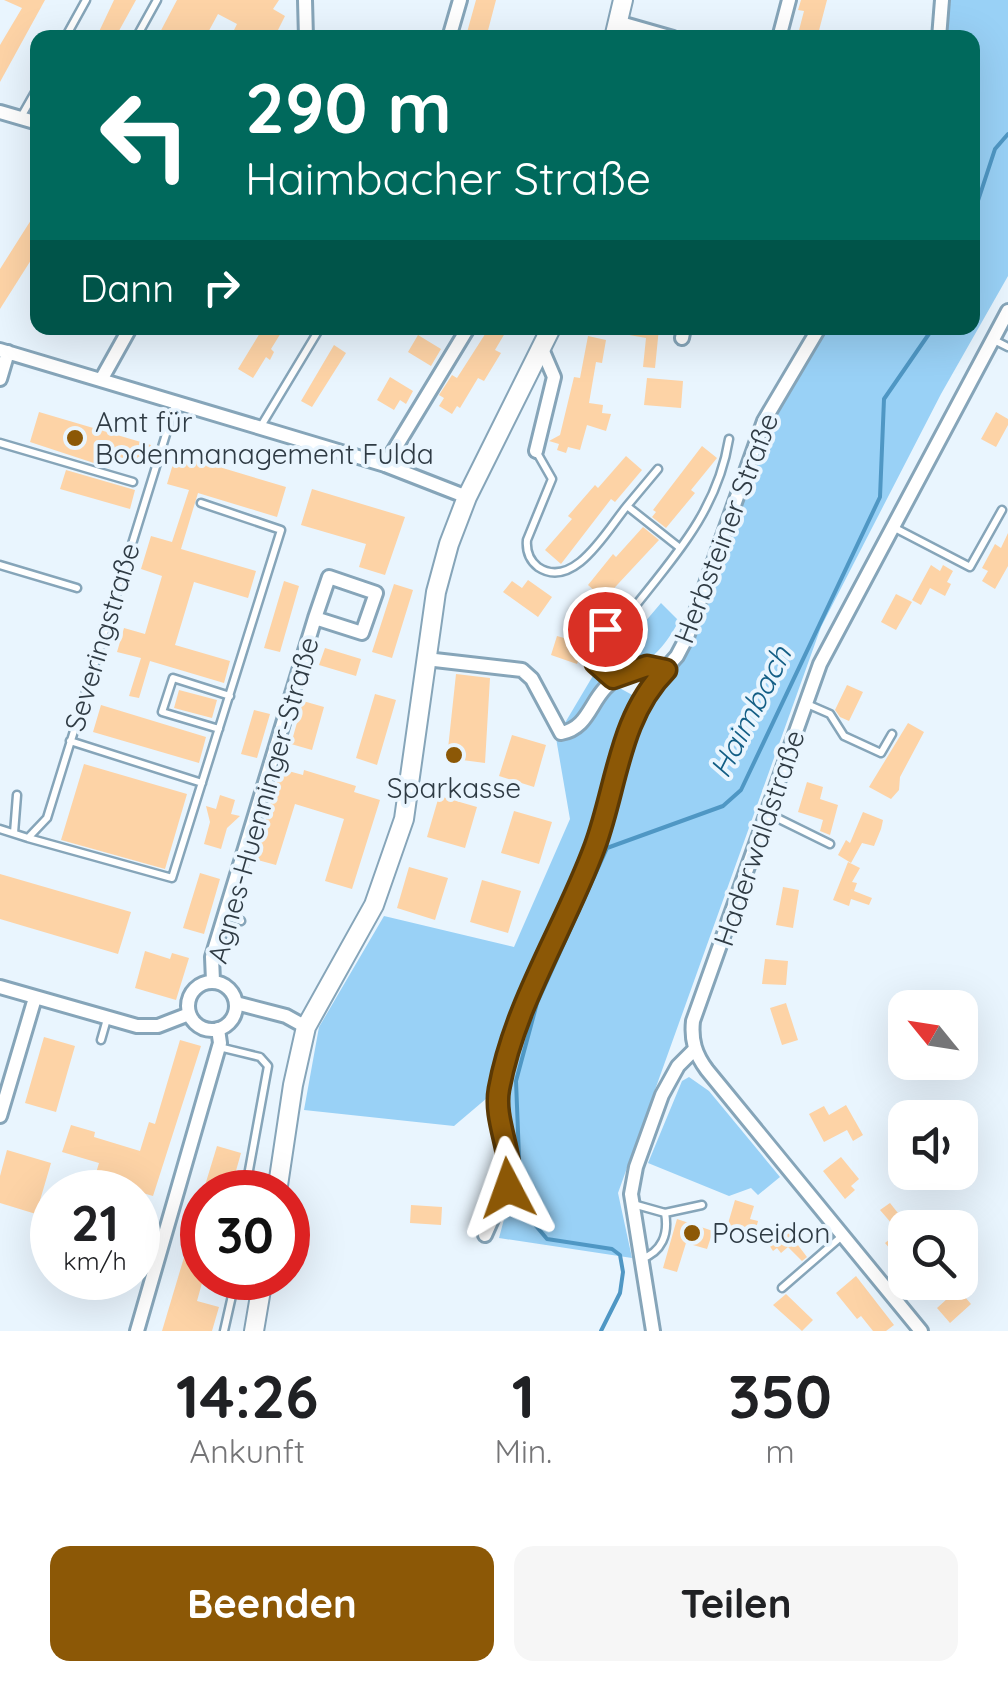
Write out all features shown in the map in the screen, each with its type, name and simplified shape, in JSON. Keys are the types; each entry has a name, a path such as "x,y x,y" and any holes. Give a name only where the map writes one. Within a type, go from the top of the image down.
{"main road":[{"path":"616,30 623,0"},
{"path":"280,1170 306,1027 374,905 404,820 436,592 449,544 467,497 548,335"},
{"path":"254,1331 259,1300"}],"street":[{"path":"305,0 306,30"},
{"path":"451,30 460,0"},
{"path":"781,30 789,0"},
{"path":"940,30 942,0"},
{"path":"0,112 30,121"},
{"name":"Haderwaldstraße","path":"694,1050 693,1020 820,664 1008,311"},
{"path":"101,380 126,335"},
{"path":"385,465 464,335"},
{"name":"Herbsteiner Straße","path":"486,1235 510,1179 498,1096 526,1002 595,846 632,718 687,637 764,422 814,335"},
{"path":"536,451 554,378 542,349"},
{"path":"0,380 4,351 385,465 467,497"},
{"name":"Agnes-Huenninger-Straße","path":"212,981 212,957 315,618 328,577 376,593 362,632 315,618"},
{"path":"605,629 596,663 613,678"},
{"path":"426,659 522,670 532,679 561,733 571,731 582,721 613,678 647,666 666,670"},
{"path":"212,981 224,984 236,1003 232,1020 218,1029 200,1027 189,1014 190,996 196,988 212,981"},
{"path":"0,987 147,1027 168,1024 189,1014"},
{"path":"0,1116 36,998"},
{"path":"236,1003 286,1016 306,1027"},
{"path":"137,1331 218,1047 218,1029"},
{"path":"653,1331 632,1204 636,1166 662,1094 678,1066 694,1050 706,1070 921,1331"}],"lane":[{"path":"69,30 86,0"},
{"path":"140,30 157,0"},
{"path":"20,118 30,101"},
{"path":"260,427 316,335"},
{"path":"993,340 1008,347"},
{"name":"Severingstraße","path":"28,838 47,818 176,402"},
{"path":"625,619 714,498 729,439"},
{"path":"0,443 133,482"},
{"path":"536,451 552,479 526,551 534,565 550,574 565,573 579,563 658,469"},
{"path":"0,829 172,878 282,530 201,503"},
{"path":"627,506 680,548"},
{"path":"892,527 970,567 1002,510"},
{"path":"0,565 77,588"},
{"path":"219,729 162,712 173,678 230,696"},
{"path":"806,704 830,714 844,736 881,753 892,734"},
{"path":"70,741 202,783"},
{"path":"14,833 17,794"},
{"path":"768,813 830,844"},
{"path":"225,915 240,920"},
{"path":"101,1040 108,1018"},
{"path":"218,1047 264,1060 268,1070 249,1170"},
{"path":"632,1204 666,1213 702,1204"},
{"path":"641,1259 654,1254 660,1246 668,1225 666,1213"},
{"path":"782,1288 842,1236"},
{"path":"224,1331 231,1300"}],"shaded area":[{"path":"941,0 1008,0 1008,276 980,325 980,30 937,30"},
{"path":"813,335 974,335 821,627 618,1193 632,1258 499,1238 515,1178 503,1091 526,999 580,881 637,709 682,635 760,440"},
{"path":"661,603 679,621 655,654 619,674 608,664 607,648 621,631 633,636"},
{"path":"594,674 636,697 614,742 594,822 499,1052 487,1098 454,1126 304,1110 319,1027 384,916 514,947 570,819 556,738"},
{"path":"689,1077 709,1091 780,1177 758,1195 751,1188 729,1196 648,1163 682,1081"}],"building":[{"path":"4,0 45,0 0,82 0,45 22,8"},
{"path":"114,0 136,0 119,30 100,30"},
{"path":"177,0 279,0 273,9 285,16 278,30 234,30 237,24 218,14 209,30 161,30"},
{"path":"476,0 496,0 488,30 468,30"},
{"path":"801,0 827,0 819,30 799,30 804,11 798,10"},
{"path":"30,222 30,262 0,309 0,269"},
{"path":"259,335 280,335 271,349 274,352 270,360 266,357 253,378 238,369"},
{"path":"418,335 441,349 431,366 408,352"},
{"path":"485,335 504,335 495,350 501,353 484,381 478,378 452,414 439,406 444,398 439,395 452,375 457,378"},
{"path":"629,335 658,335 655,368 643,367 646,338"},
{"path":"588,336 606,340 602,363 596,362 589,403 603,405 602,413 611,414 606,431 587,425 580,450 568,447 566,453 557,450 559,444 549,441 560,435 574,377 580,378"},
{"path":"334,345 346,353 312,407 301,401"},
{"path":"390,377 413,391 406,404 400,400 394,410 377,400"},
{"path":"647,378 683,381 681,408 644,405"},
{"name":"Amt für Bodenmanagement Fulda","path":"39,412 151,445 147,459 138,457 136,462 113,455 109,468 30,442"},
{"path":"996,412 1008,419 1008,425 996,447 981,439"},
{"path":"702,446 717,458 666,528 652,517 656,512 653,510"},
{"path":"176,454 286,487 277,517 198,493 181,549 256,571 248,598 194,582 175,645 230,661 224,683 150,661 139,698 129,696 141,658 117,652 124,628 145,634 162,576 141,569 151,536 172,542 189,490 167,484"},
{"path":"626,456 642,470 615,502 611,499 561,564 545,550 572,519 568,516"},
{"path":"66,470 135,490 130,509 60,489"},
{"path":"312,489 405,517 385,575 359,567 366,544 301,525"},
{"path":"643,527 659,540 604,599 588,585 613,554 616,557"},
{"path":"1008,533 1008,566 995,589 982,581 988,571 982,568 995,544 1001,548"},
{"path":"931,565 940,571 943,565 953,571 947,582 951,584 945,596 930,588 921,605 912,600"},
{"path":"528,580 552,597 538,617 503,592 512,581 522,588"},
{"path":"284,581 299,586 280,652 264,648"},
{"path":"394,584 413,590 392,658 372,652"},
{"path":"896,594 912,602 896,630 881,622"},
{"path":"573,615 593,618 577,664 551,655 557,636 564,638"},
{"path":"325,648 361,659 356,676 319,665"},
{"path":"456,674 490,678 485,763 447,758"},
{"path":"847,685 863,692 849,721 835,710"},
{"path":"179,690 217,700 212,718 174,708"},
{"path":"375,694 396,700 377,765 356,758"},
{"path":"303,701 324,707 312,750 291,744"},
{"path":"101,705 206,737 199,763 93,732"},
{"path":"254,710 270,714 257,758 241,754"},
{"path":"908,723 924,732 900,777 899,790 891,799 869,787"},
{"path":"512,735 546,745 534,787 499,776"},
{"path":"84,764 187,794 165,869 61,840"},
{"path":"281,769 303,775 304,770 356,786 354,792 380,800 352,889 325,881 344,819 295,804 276,865 254,859"},
{"path":"807,782 823,787 820,799 838,805 830,835 820,831 823,820 798,812"},
{"path":"220,795 235,800 231,814 240,816 227,828 221,849 204,844 210,822 206,806 216,809"},
{"path":"439,796 477,807 465,848 427,837"},
{"path":"514,811 552,822 539,864 501,853"},
{"path":"863,812 883,820 881,829 874,846 862,843 851,863 838,855 846,840 850,843"},
{"path":"848,862 860,868 852,882 857,883 854,891 872,898 869,905 851,899 849,906 833,900"},
{"path":"409,867 448,878 435,920 397,908"},
{"path":"200,873 220,879 204,934 183,928"},
{"path":"0,874 131,912 118,954 0,919"},
{"path":"482,880 521,891 508,933 470,922"},
{"path":"783,887 799,890 793,928 776,925"},
{"path":"145,951 170,959 172,953 189,958 176,1000 135,988"},
{"path":"765,959 788,961 786,985 762,984"},
{"path":"786,1003 798,1040 782,1045 770,1008"},
{"path":"44,1037 75,1046 56,1112 25,1103"},
{"path":"180,1040 201,1046 160,1174 160,1170 97,1170 99,1163 62,1152 71,1125 95,1132 94,1137 140,1151 149,1122 155,1124"},
{"path":"846,1105 863,1135 853,1141 847,1130 824,1142 809,1114 824,1106 829,1115"},
{"path":"217,1146 241,1153 236,1170 210,1170"},
{"path":"7,1150 51,1163 49,1170 30,1170 30,1212 0,1203 0,1176"},
{"path":"841,1157 859,1179 851,1186 855,1190 845,1199 823,1171"},
{"path":"735,1200 754,1206 750,1219 758,1221 754,1236 727,1227"},
{"path":"890,1203 896,1210 888,1210 888,1219 880,1210"},
{"path":"411,1205 442,1207 441,1225 410,1223"},
{"path":"677,1219 713,1231 707,1249 686,1243 677,1272 663,1268"},
{"path":"772,1227 780,1238 788,1232 807,1257 802,1261 788,1247 781,1253 777,1248 773,1251 759,1237"},
{"path":"180,1271 180,1300 197,1300 219,1307 212,1331 162,1331"},
{"path":"856,1276 894,1325 886,1331 873,1331 861,1316 857,1319 836,1293"},
{"path":"786,1294 813,1320 802,1331 773,1305"},
{"path":"946,1300 968,1300 971,1304 950,1323 937,1308"}],"waterway":[{"name":"Haimbach","path":"980,195 995,149 1008,134"},
{"name":"Haimbach","path":"601,1331 620,1293 620,1255 612,1249 547,1239 521,1208 516,1081 537,1003 607,848 723,806 741,790 880,497 884,399 928,335"}],"place":[{"name":"Amt für Bodenmanagement Fulda","path":"75,438"},
{"name":"Sparkasse","path":"454,755"},
{"name":"Poseidon","path":"692,1233"}],"route":[{"path":"508,1188 510,1170 498,1096 502,1073 544,958 595,846 632,718 651,685 666,670 647,666 613,678 596,663 605,629"}]}
